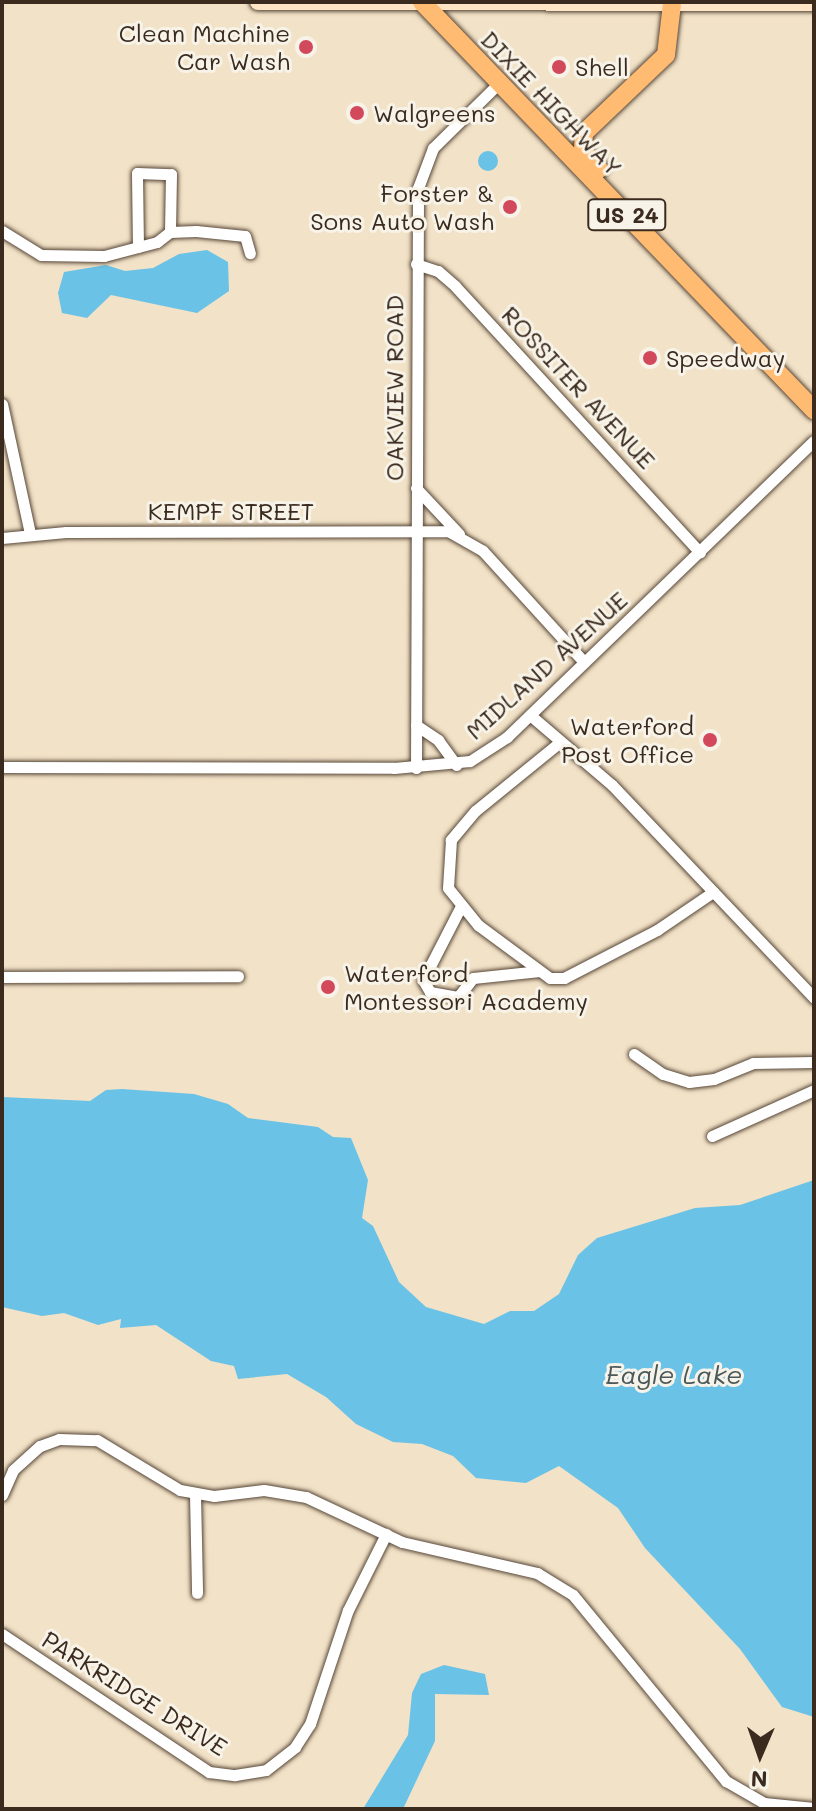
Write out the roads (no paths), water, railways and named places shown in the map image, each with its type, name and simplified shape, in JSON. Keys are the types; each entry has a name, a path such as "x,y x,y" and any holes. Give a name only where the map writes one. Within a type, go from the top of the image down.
{"main road":[{"path":"258,2 814,3"},
{"name":"DIXIE HIGHWAY","path":"423,3 814,410"},
{"path":"672,4 666,55 589,127 582,143 593,163 675,251 682,272"}],"street":[{"name":"OAKVIEW ROAD","path":"416,768 418,188 427,158 453,125 499,83"},
{"path":"138,247 137,173 171,174 170,232"},
{"path":"2,231 41,255 104,256 138,247 170,232 245,236 250,253"},
{"name":"ROSSITER AVENUE","path":"416,264 438,271 455,286 700,552"},
{"path":"2,404 30,533"},
{"name":"MIDLAND AVENUE","path":"2,767 416,768 456,765 487,754 814,441"},
{"path":"416,488 437,505 459,535 483,551 584,662"},
{"name":"KEMPF STREET","path":"2,538 30,533 459,535"},
{"path":"530,715 612,785 814,998"},
{"path":"416,725 438,740 456,765"},
{"path":"560,742 475,811 451,840 448,888 478,925 550,978 564,978 588,967 713,892"},
{"path":"461,906 423,980 430,992 458,997 473,978 540,971"},
{"path":"2,977 238,976"},
{"path":"634,1054 663,1074 689,1082 714,1079 753,1063 814,1062"},
{"path":"712,1136 814,1090"},
{"path":"2,1495 25,1456 59,1439 78,1437 110,1445 160,1482 195,1494 278,1491 325,1503 413,1546 518,1568 556,1582 605,1632 726,1781 764,1803 814,1808"},
{"path":"195,1494 197,1593"},
{"name":"PARKRIDGE DRIVE","path":"2,1634 209,1772 235,1775 266,1770 295,1747 310,1724 348,1610 386,1534"}],"water":[{"path":"488,151 495,154 498,161 495,168 488,171 481,168 478,161 481,154"},
{"path":"207,250 228,262 229,291 197,313 111,295 87,318 62,313 58,293 64,272 106,265 125,271 153,268 179,254"},
{"name":"Eagle Lake","path":"106,1090 194,1094 228,1104 248,1118 318,1127 333,1137 351,1138 368,1180 362,1218 373,1226 399,1282 426,1307 484,1324 510,1311 534,1311 559,1294 578,1255 597,1238 695,1208 740,1205 814,1180 814,1717 782,1707 740,1649 645,1548 618,1508 559,1466 526,1483 476,1478 453,1456 422,1444 393,1442 356,1424 326,1397 287,1374 238,1379 234,1366 211,1361 156,1325 120,1328 121,1319 98,1325 64,1313 42,1316 2,1307 2,1097 90,1101"},
{"path":"444,1665 485,1674 489,1695 435,1694 435,1741 403,1809 363,1809 408,1735 412,1693 421,1674"}],"place":[{"name":"Clean Machine Car Wash","path":"306,47"},
{"name":"Shell","path":"559,67"},
{"name":"Walgreens","path":"357,113"},
{"name":"Forster & Sons Auto Wash","path":"510,207"},
{"name":"Speedway","path":"650,358"},
{"name":"Waterford Post Office","path":"710,740"},
{"name":"Waterford Montessori Academy","path":"328,987"}]}
